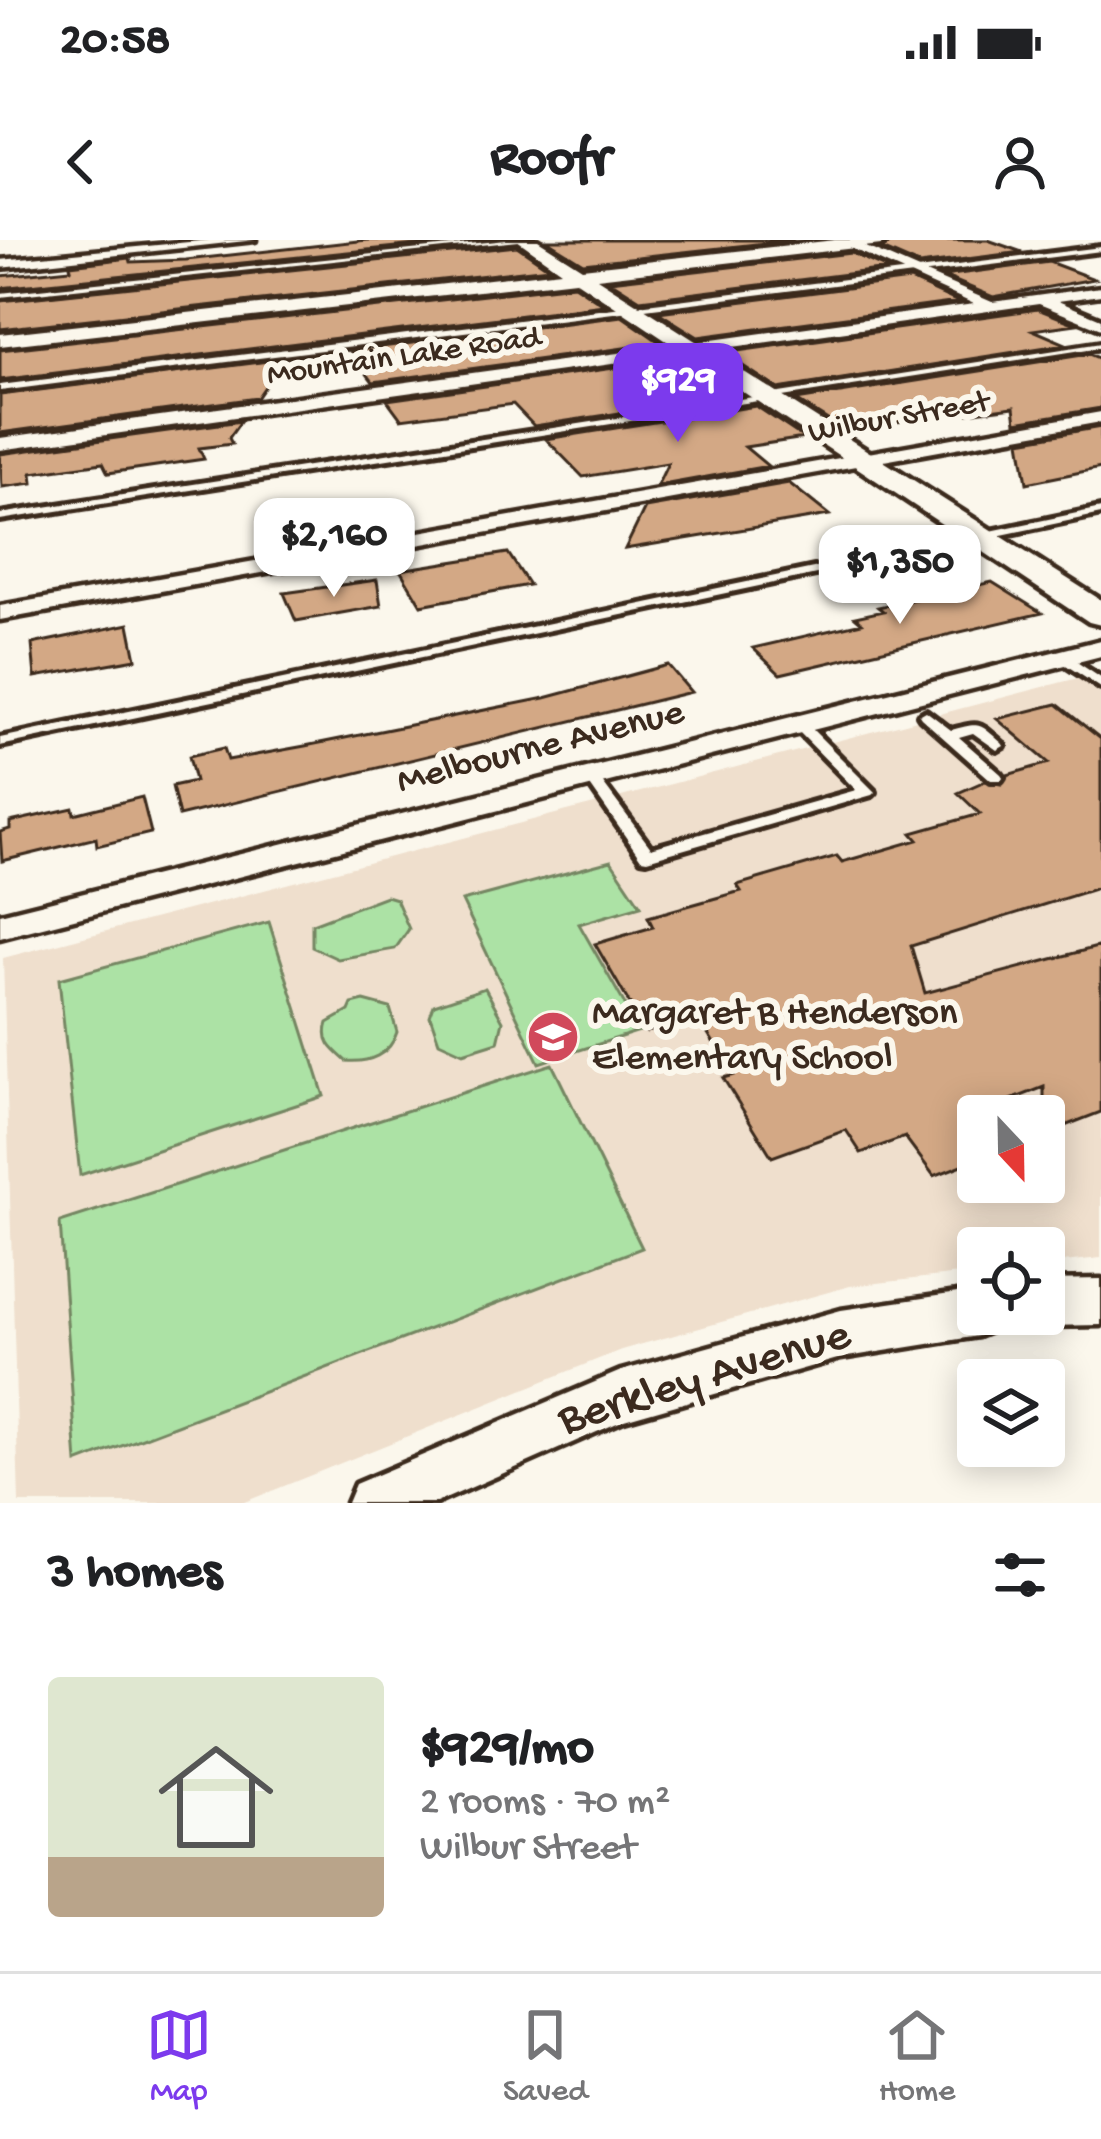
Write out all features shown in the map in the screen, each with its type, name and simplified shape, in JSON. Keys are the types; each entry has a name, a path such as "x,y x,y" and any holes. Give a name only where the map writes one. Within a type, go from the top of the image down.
{"main road":[{"path":"526,240 1101,615"},
{"path":"573,270 803,240"},
{"path":"0,328 880,240"},
{"path":"0,340 284,302"}],"street":[{"path":"0,264 163,244 249,240"},
{"path":"843,242 992,306"},
{"name":"Mountain Lake Road","path":"0,444 1101,291"},
{"path":"1041,300 1101,324"},
{"name":"Wilbur Street","path":"0,613 1101,417"},
{"name":"Melbourne Avenue","path":"0,926 1101,648"},
{"path":"1065,1302 1101,1301"},
{"name":"Berkley Avenue","path":"374,1503 621,1396 841,1334 957,1315"}],"lane":[{"path":"0,295 526,240"},
{"path":"0,388 1101,250"},
{"path":"0,518 1101,346"},
{"path":"0,742 1101,512"},
{"path":"1064,657 1101,684"},
{"path":"926,715 996,777"},
{"path":"591,777 647,854 867,792 799,724"},
{"path":"949,735 976,728 997,746"}],"shaded area":[{"name":"Margaret B Henderson Elementary School","path":"1101,672 1101,1258 1065,1262 1065,1227 957,1227 957,1274 850,1286 621,1350 242,1503 19,1503 3,958"}],"green space":[{"path":"611,861 641,906 579,924 640,1031 539,1063 462,901"},
{"path":"386,896 396,899 409,929 395,949 338,959 312,947 312,924"},
{"path":"269,922 324,1096 80,1175 59,979"},
{"path":"485,988 503,1021 498,1042 463,1053 439,1042 430,1016 434,1005"},
{"path":"364,1001 390,1008 397,1032 378,1056 346,1061 327,1040 326,1029 352,1004"},
{"path":"552,1064 642,1248 77,1463 60,1222"}],"building":[{"path":"367,240 464,240 0,288 0,276 71,269 70,265 130,258 131,262 186,260"},
{"path":"546,240 794,240 583,263"},
{"path":"894,240 988,240 1022,252 919,265 882,249"},
{"path":"517,246 549,268 0,329 0,301"},
{"path":"851,253 887,269 640,300 610,281"},
{"path":"1049,262 1094,279 993,297 943,276"},
{"path":"910,280 958,302 698,337 658,312"},
{"path":"574,285 604,305 0,380 0,350"},
{"path":"1038,309 1076,324 1033,330 1066,344 778,389 723,353"},
{"path":"622,316 661,343 373,382 350,351"},
{"path":"1089,354 1101,359 1101,408 1016,422 1014,407 842,429 796,400"},
{"path":"685,358 739,395 534,426 513,404 401,419 387,400"},
{"path":"284,359 257,398 0,433 0,395"},
{"path":"756,406 804,438 745,447 768,466 657,486 668,463 583,477 546,439"},
{"path":"241,421 229,438 232,444 199,448 204,459 108,473 103,463 32,473 33,483 2,487 0,454"},
{"path":"1101,427 1101,468 1027,483 1020,441"},
{"path":"789,483 829,515 625,549 645,508"},
{"path":"508,553 529,585 421,605 400,570"},
{"path":"377,580 381,606 296,621 284,593"},
{"path":"992,582 1042,613 780,674 753,648 862,623 855,617 883,611 878,607"},
{"path":"129,624 136,659 35,677 32,644"},
{"path":"668,665 691,692 179,816 172,786 195,781 189,756 224,748 228,760 305,746 545,698"},
{"path":"1057,704 1101,739 1101,887 911,946 925,993 1101,946 1101,1112 1065,1126 1065,1095 1044,1095 1044,1087 1024,1095 957,1095 957,1167 934,1176 905,1137 861,1153 846,1130 772,1157 723,1078 734,1075 697,1016 646,1032 595,944 653,927 648,917 741,891 737,885 837,856 842,862 918,840 912,833 980,814 958,793 985,781 1001,784 1007,775 1049,763 997,719"},
{"path":"142,797 151,833 97,846 96,838 2,861 0,832 10,829 10,822 73,808 74,814"}],"place":[{"name":"Margaret B Henderson Elementary School","path":"553,1037"}]}
